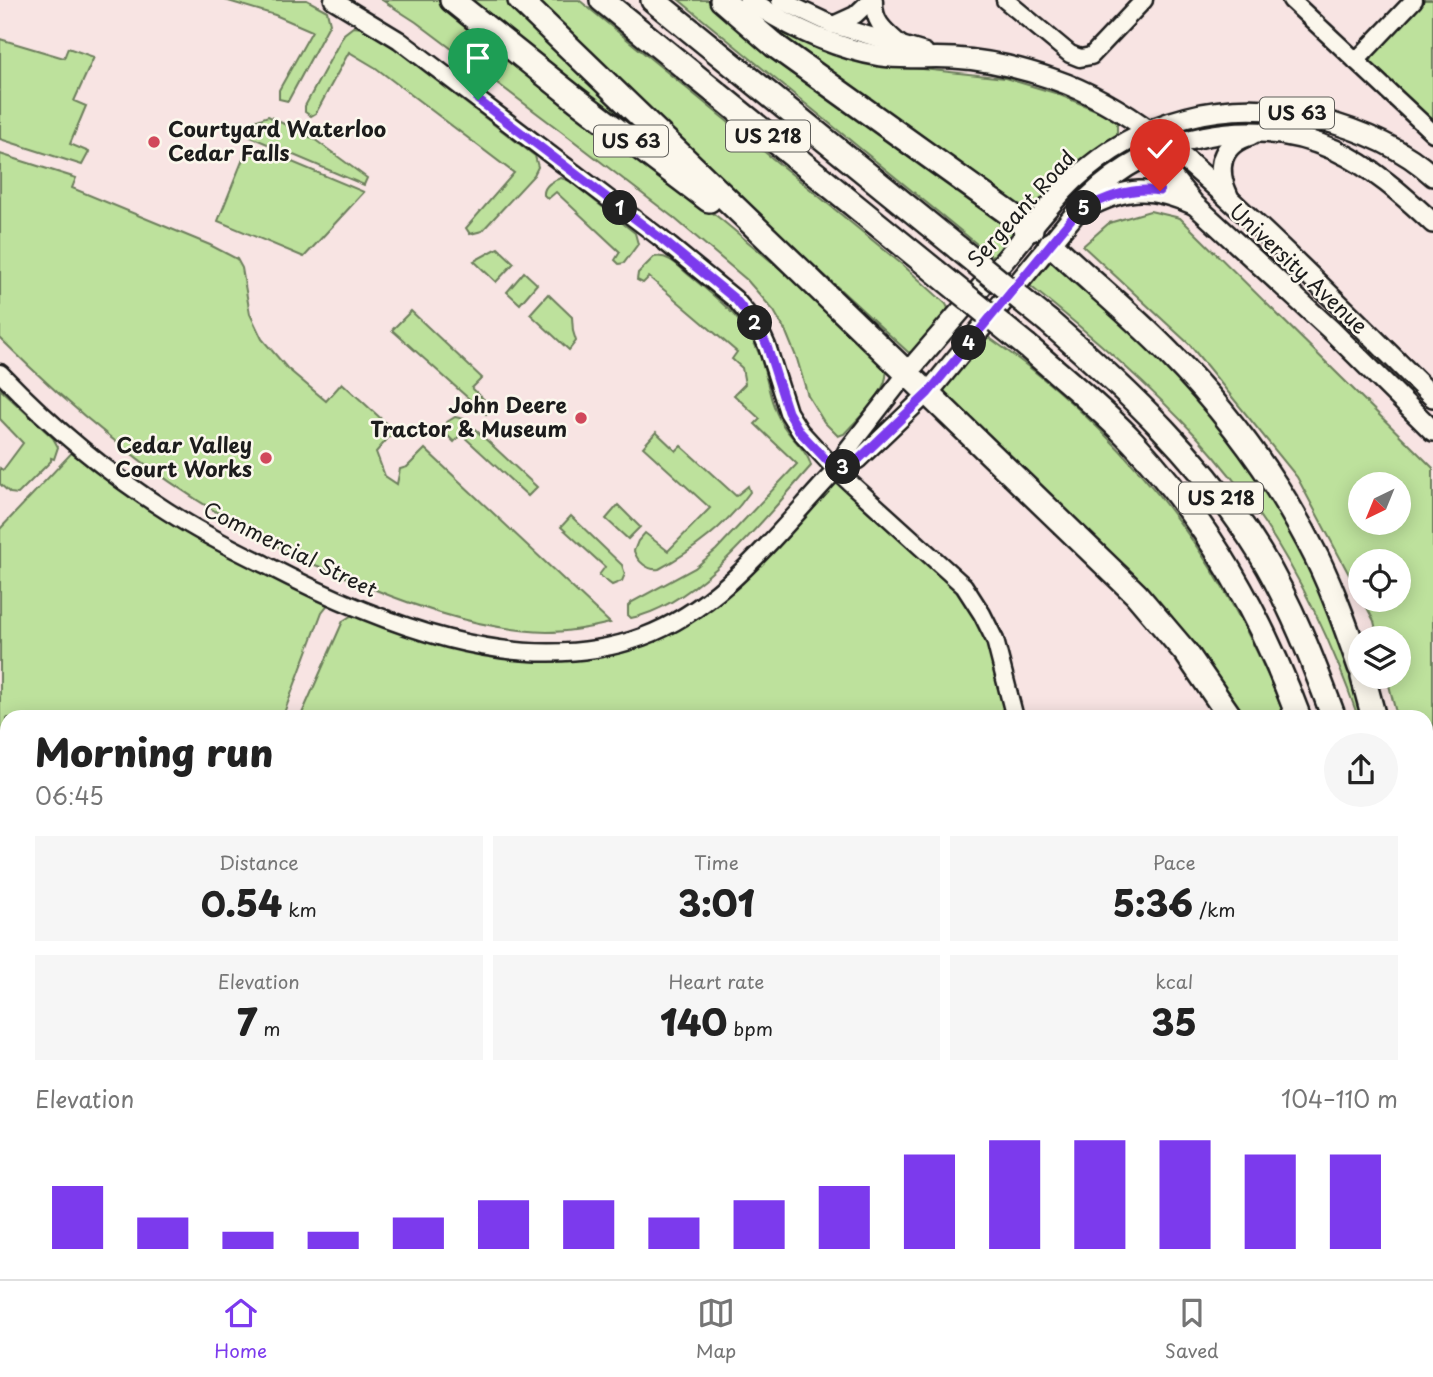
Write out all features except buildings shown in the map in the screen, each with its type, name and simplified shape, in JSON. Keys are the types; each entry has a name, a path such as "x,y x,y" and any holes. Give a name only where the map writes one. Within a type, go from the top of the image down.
{"highway":[{"name":"US 63","path":"452,0 810,281 928,393"},
{"path":"520,0 810,281"},
{"name":"US 218","path":"602,0 1027,346 1131,440 1208,534 1253,610 1276,658 1296,710"},
{"name":"US 218","path":"653,0 1049,322 1154,417 1191,459 1259,552 1305,642 1331,710"},
{"path":"662,0 685,26"},
{"path":"722,0 774,45 1031,229"},
{"path":"1051,244 1166,350 1221,410 1282,496 1317,557 1348,634"},
{"path":"928,393 1136,594 1187,654 1226,710"},
{"path":"1366,689 1372,710"}],"main road":[{"path":"749,0 801,29 850,49 907,59 953,58"},
{"name":"University Avenue","path":"953,58 1010,66 1056,80 1101,101 1148,130 1194,204 1331,330 1433,431"},
{"name":"Sergeant Road","path":"908,373 1067,187 1116,147 1148,130 1220,110 1245,108 1300,114 1347,127 1371,137 1395,149 1433,176"},
{"name":"Sergeant Road","path":"928,393 1101,186 1116,173 1161,149 1213,134 1261,132 1310,142 1357,162 1404,196 1433,223"},
{"path":"1230,200 1221,178 1223,157 1233,143 1261,132"},
{"name":"University Avenue","path":"1161,149 1230,200 1433,397"},
{"path":"1077,212 1102,199 1138,190 1168,193 1194,204"},
{"path":"1031,229 1051,244"}],"street":[{"path":"334,0 400,40 659,237 735,299 759,328 788,412 800,432 836,470 964,586 995,640 1013,710"},
{"name":"University Avenue","path":"780,0 833,25 905,48 953,58"},
{"path":"833,25 855,15 872,0"},
{"path":"872,0 877,22 905,48"},
{"path":"1005,0 1070,54 1080,58 1091,56 1144,0"},
{"path":"1291,0 1433,133"},
{"path":"1356,61 1414,0"},
{"name":"Commercial Street","path":"0,373 79,445 122,479 166,511 222,543 360,610 430,632 512,651 581,653 644,637 674,622 704,605 728,585 836,470"},
{"path":"836,470 847,450 908,373"},
{"path":"836,470 858,460 928,393"}],"green space":[{"path":"225,0 307,0 327,11 330,23 288,101 279,99 279,90 312,31 275,15"},
{"path":"382,0 442,0 723,221 797,283 886,367 884,385 872,403 844,434 838,436 824,422 808,396 797,359 774,311 747,280 674,218 562,132 416,22"},
{"path":"465,0 510,0 691,174"},
{"path":"531,0 579,0 904,266 946,304 948,308 945,314 913,353 908,352 642,107"},
{"path":"679,0 714,0 1017,232 994,258"},
{"path":"736,0 886,65 1005,78 1055,93 1110,116 1117,123 1117,135 1043,201 1033,209 1024,210 805,61"},
{"path":"1423,0 1433,0 1433,121 1371,62 1373,52"},
{"path":"353,27 363,28 386,42 535,156 538,167 534,175 482,231 470,234 466,228 514,173 376,68 349,52 316,113 311,116 305,112 305,106 344,34"},
{"path":"0,39 64,58 68,48 94,57 74,101 86,106 70,144 89,152 82,165 0,139"},
{"path":"268,116 314,139 367,178 364,185 232,129"},
{"path":"249,144 364,192 304,257 218,221"},
{"path":"0,154 76,178 72,188 210,245 237,259 242,268 250,314 262,339 287,368 326,401 342,383 400,436 389,437 376,452 385,476 397,484 400,469 407,467 425,449 610,623 563,631 521,630 468,621 391,596 285,551 186,493 121,446 59,394 0,338"},
{"path":"561,178 570,181 635,233 638,244 624,263 619,264 615,260 620,252 556,192 548,199 544,195 549,184"},
{"path":"1150,211 1180,218 1433,468 1433,710 1395,710 1390,689 1411,689 1411,626 1375,626 1369,612 1411,612 1411,549 1348,549 1348,573 1297,477 1189,344 1083,246 1109,223"},
{"path":"498,248 514,263 496,282 474,261"},
{"path":"654,257 664,257 678,265 740,321 760,356 777,414 811,466 730,556 706,577 657,610 631,618 628,615 628,606 632,602 695,568 716,550 797,464 755,424 760,419 734,395 745,384 742,368 732,359 737,352 649,277 643,283 637,280 638,273"},
{"path":"1055,257 1149,340 1247,453 1329,602 1348,660 1348,689 1358,689 1365,710 1355,710 1311,605 1292,569 1249,501 1198,438 1095,339 1029,285"},
{"path":"524,272 537,284 520,304 507,292"},
{"path":"548,294 572,317 576,341 569,350 530,314"},
{"path":"411,311 482,378 472,388 492,407 486,414 392,330"},
{"path":"984,334 1082,412 1125,456 1164,502 1200,552 1232,604 1282,710 1237,710 1215,675 1141,582 941,393"},
{"path":"0,389 53,438 58,447 54,459 51,458 18,494 10,493 0,484 0,468 3,470 23,443 0,419"},
{"path":"455,417 464,419 537,487 528,496 461,434 454,442 446,434 444,427"},
{"path":"656,432 676,451 681,446 736,496 748,486 750,492 709,536 659,569 651,568 638,558 634,551 638,541 645,533 668,551 710,508 643,447"},
{"path":"79,445 122,479 333,598 322,612 285,710 0,710 0,529"},
{"path":"836,470 982,614 1012,710 304,710 343,621 360,610 478,645 581,653 704,605"},
{"path":"618,505 640,527 628,539 606,519"},
{"path":"571,516 622,565 625,574 622,581 612,585 599,575 605,567 561,527"}],"place":[{"name":"Courtyard Waterloo Cedar Falls","path":"154,142"},
{"name":"John Deere Tractor & Museum","path":"581,418"},
{"name":"Cedar Valley Court Works","path":"266,458"}],"route":[{"path":"478,100 659,237 735,299 759,328 788,412 800,432 836,470 858,460 928,393 1077,212 1102,199 1120,194 1138,190 1160,191"}]}
